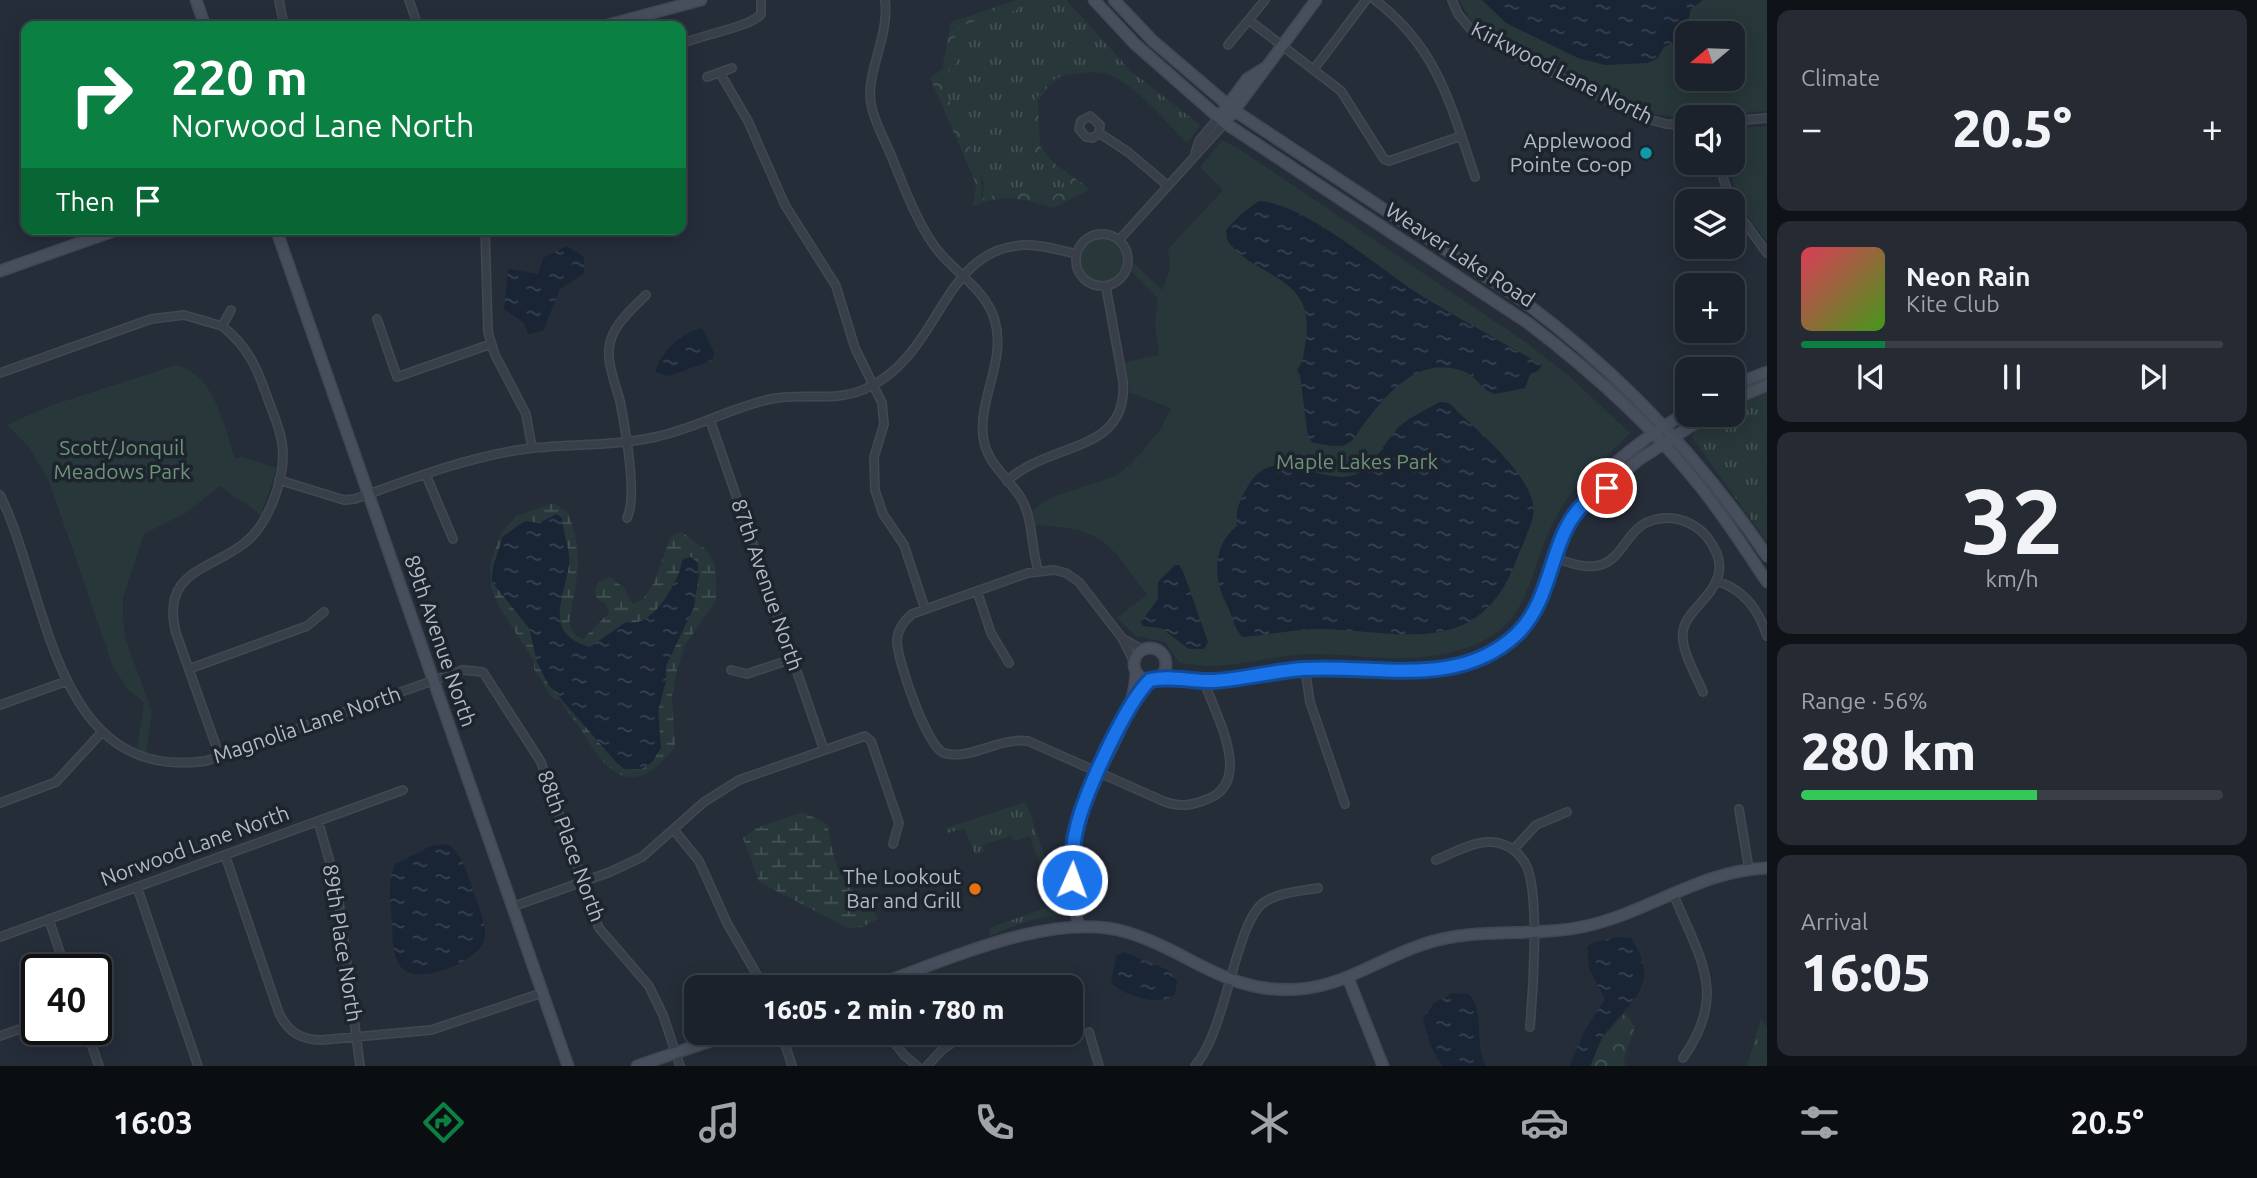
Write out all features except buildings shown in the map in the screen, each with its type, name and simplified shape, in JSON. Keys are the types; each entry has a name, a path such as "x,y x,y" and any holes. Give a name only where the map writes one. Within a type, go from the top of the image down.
{"street":[{"path":"196,0 203,21"},
{"path":"279,0 283,21"},
{"path":"409,0 416,21"},
{"path":"622,21 701,0"},
{"path":"686,42 730,27 750,24 761,14 761,0"},
{"path":"885,0 884,38 871,80 872,109 919,221 934,246 984,299 995,319 998,355 983,433 991,461 1026,510 1038,570"},
{"name":"Weaver Lake Road","path":"1094,0 1135,44 1222,120 1528,323 1605,385 1663,444 1724,517 1767,582"},
{"name":"Weaver Lake Road","path":"1114,0 1153,41 1231,108 1523,301 1592,356 1666,425 1720,489 1767,556"},
{"path":"1228,45 1265,0"},
{"path":"1119,240 1195,154 1199,141 1222,120 1316,0"},
{"path":"1314,69 1366,0"},
{"path":"1376,0 1420,42 1443,84 1475,177"},
{"name":"Kirkwood Lane North","path":"1452,0 1465,24 1487,40 1640,117 1675,123"},
{"path":"1250,21 1341,91 1353,106 1379,155 1389,160 1461,136"},
{"path":"706,77 732,68"},
{"path":"720,73 748,121 785,205 836,286 855,348 884,414 873,469 875,490 883,514 904,545 925,609"},
{"path":"1745,120 1767,118"},
{"path":"1099,133 1128,152 1167,185"},
{"path":"1745,222 1767,253"},
{"path":"1102,233 1119,240 1126,250 1128,263 1124,275 1106,286 1097,287 1082,278 1075,263 1079,246 1094,235 1102,233"},
{"path":"0,271 102,235"},
{"name":"89th Avenue North","path":"278,235 568,1066"},
{"path":"486,235 488,255 486,320 491,344 526,414 532,448"},
{"path":"279,480 344,500 478,459 532,448 625,443 659,437 770,399 834,398 873,386 898,369 915,352 962,275 986,256 1004,248 1031,245 1076,254"},
{"path":"1007,481 1043,456 1102,435 1115,423 1125,397 1106,286"},
{"path":"627,518 633,496 609,348 614,332 646,295"},
{"path":"222,326 231,310"},
{"path":"0,373 151,320 184,315 222,326 237,338 254,360 282,444 279,480 266,516 252,536 195,570 179,587 173,621 220,757"},
{"path":"377,319 397,377 491,344"},
{"path":"1745,380 1767,372"},
{"path":"1745,394 1767,385"},
{"path":"1204,681 1231,765 1231,776 1220,793 1192,805 1171,804 1037,743 1004,741 966,753 941,752 928,737 897,641 904,621 925,609 1038,570 1066,573 1079,582 1122,638 1135,667 1154,679 1184,678 1204,681 1305,669 1420,671 1450,667 1485,656 1508,642 1534,614 1568,530 1586,501 1587,492 1603,474 1653,433 1675,419"},
{"name":"87th Avenue North","path":"710,420 824,750"},
{"path":"1586,501 1595,498 1621,474 1689,427"},
{"path":"426,475 453,539"},
{"path":"0,495 74,698 102,733 56,782 0,803"},
{"path":"1556,558 1582,567 1595,568 1616,557 1627,539 1644,524 1668,518 1692,524 1709,539 1718,565 1717,582 1710,596 1684,624 1682,632 1682,640 1703,692"},
{"path":"1717,582 1742,593 1757,613 1767,636"},
{"path":"977,591 991,634 1009,663"},
{"path":"189,669 307,626 324,612"},
{"path":"1122,638 1143,650 1157,650 1184,678"},
{"path":"1078,926 1072,880 1073,848 1083,808 1133,699 1135,667 1143,650"},
{"path":"731,670 747,674 792,659"},
{"path":"1133,699 1165,669 1166,662"},
{"name":"88th Place North","path":"433,681 471,668 488,677 541,762 604,936 640,973 657,1000 680,1066"},
{"path":"1305,669 1310,702 1345,804"},
{"path":"0,705 67,681"},
{"name":"Magnolia Lane North","path":"102,733 135,753 156,760 191,763 220,757 433,681"},
{"path":"512,907 583,882 642,857 704,802 739,780 865,736 871,741 899,823 893,844"},
{"name":"Norwood Lane North","path":"0,937 403,790"},
{"path":"1738,810 1749,869"},
{"path":"1514,849 1536,825 1567,812"},
{"name":"89th Place North","path":"318,821 337,887 360,1066"},
{"path":"674,830 699,862 727,923 757,975"},
{"path":"1436,860 1482,842 1502,844 1514,849 1529,872 1532,931 1530,1027"},
{"path":"225,855 283,1021 304,1039 356,1038 431,1030 542,993"},
{"path":"906,975 1024,935 1078,926 1110,929 1138,936 1232,981 1261,988 1322,986 1348,978 1441,939 1586,926 1716,876 1767,868"},
{"path":"137,887 198,1066"},
{"path":"1195,1066 1210,1044 1232,981 1244,934 1255,909 1273,898 1318,888"},
{"path":"1673,893 1700,958 1707,991 1706,1017 1683,1058"},
{"path":"48,919 60,954"},
{"path":"1348,978 1383,1066"},
{"path":"0,1036 21,1029"},
{"path":"1089,1032 1099,1066"},
{"path":"92,1045 99,1066"},
{"path":"636,1066 699,1045"},
{"path":"785,1045 792,1066"},
{"path":"897,1045 917,1066"},
{"path":"927,1066 949,1045"}],"green space":[{"path":"1022,0 1066,0 1131,71 1200,125 1187,143 1144,99 1115,77 1092,72 1062,76 1042,89 1037,98 1033,109 1031,149 1056,177 1072,189 1051,196 1020,188 982,200 984,186 981,173 941,81 955,63 952,47 959,26 1019,9"},
{"path":"1022,0 1019,9 959,26 952,47 955,63 941,81 981,173 982,199 1020,188 1051,196 1072,189 1056,177 1031,149 1032,114 1034,104 1044,88 1065,75 1048,87 1038,101 1040,146 1055,164 1090,189 1054,208 1014,199 995,200 973,206 976,184 930,78 942,69 951,22"},
{"path":"1459,0 1767,0 1767,111 1745,113 1745,105 1675,105 1675,117 1653,114 1472,22"},
{"path":"1767,126 1767,242 1745,213 1745,189 1736,189 1731,175 1745,175 1745,128"},
{"name":"Maple Lakes Park","path":"1222,140 1238,148 1531,346 1568,375 1630,433 1587,475 1565,502 1551,528 1524,598 1513,617 1496,633 1472,646 1438,655 1407,658 1311,654 1212,666 1179,662 1165,642 1136,636 1117,618 1147,595 1113,550 1102,541 1076,530 1035,525 1032,511 1052,497 1115,476 1132,463 1160,430 1171,408 1130,393 1125,362 1159,355 1155,323 1158,299 1131,271 1134,263 1162,290 1170,269 1168,249 1223,190 1200,167"},
{"path":"1102,237 1118,244 1125,260 1118,276 1102,283 1086,276 1079,260 1086,244"},
{"name":"Scott/Jonquil Meadows Park","path":"176,365 189,370 209,390 222,417 235,458 242,457 277,468 261,515 220,486 186,513 144,534 123,598 123,619 125,638 152,711 146,753 137,749 144,702 128,690 113,667 49,481 28,446 7,425 49,406"},
{"path":"1767,390 1767,542 1692,437 1699,427 1745,427 1745,400"},
{"path":"554,503 568,513 577,544 577,581 569,624 576,636 583,639 609,613 606,604 596,598 598,582 610,577 624,588 633,604 643,599 654,583 670,538 681,532 708,552 715,565 716,601 685,645 677,670 672,695 675,747 662,762 638,776 627,777 616,773 606,764 560,700 552,698 534,669 534,661 499,607 491,587 490,564 501,534 516,516"},
{"path":"1026,802 1064,913 1028,921 990,935 989,928 1048,907 1047,902 1052,900 1030,836 1014,841 1011,836 983,845 984,851 975,854 964,828 948,833 946,828"},
{"path":"803,812 827,824 840,873 870,906 878,919 862,927 848,928 759,882 743,838 757,828"},
{"path":"1625,1013 1635,1026 1624,1060 1626,1066 1590,1066 1601,1040"},
{"path":"1761,1018 1767,1028 1767,1066 1747,1066"}],"water":[{"path":"1482,0 1703,0 1691,9 1688,21 1675,21 1675,41 1664,47 1657,59 1647,63 1605,65 1578,58 1506,23"},
{"path":"1259,201 1278,205 1322,226 1425,298 1542,365 1538,371 1530,374 1525,388 1495,394 1460,370 1444,367 1430,369 1404,381 1345,445 1313,443 1308,437 1300,375 1297,370 1306,339 1306,317 1301,301 1292,289 1252,263 1227,240 1226,230 1241,214"},
{"path":"567,246 584,257 584,274 560,289 543,331 528,334 524,323 504,309 508,269 538,274 543,258"},
{"path":"702,328 714,353 713,360 669,376 655,372 662,357 673,344 694,330"},
{"path":"1440,402 1449,403 1516,470 1532,502 1533,516 1530,527 1501,591 1483,612 1462,625 1438,632 1413,634 1316,629 1242,637 1221,591 1217,571 1219,551 1237,526 1237,510 1248,486 1259,473 1271,466 1299,468 1328,476 1356,474 1374,459 1399,427"},
{"path":"556,514 562,518 569,560 561,601 561,623 565,633 590,647 626,622 635,623 651,615 669,592 683,559 691,557 697,562 699,573 694,607 666,666 666,681 658,711 661,748 652,762 642,769 624,769 616,762 548,684 537,662 529,628 492,582 502,537 525,521 540,523"},
{"path":"1175,565 1179,565 1184,574 1208,642 1204,649 1189,649 1161,628 1143,626 1141,622 1158,599 1158,582"},
{"path":"447,844 457,853 467,874 482,917 484,941 479,949 459,964 433,973 410,973 398,963 394,952 390,892 392,871 395,864 431,846"},
{"path":"1620,937 1631,938 1640,954 1644,968 1639,991 1603,1036 1590,1066 1569,1066 1586,1028 1605,999 1589,969 1587,947 1594,942"},
{"path":"1124,952 1168,970 1177,981 1175,995 1151,1000 1125,992 1111,983 1116,956"},
{"path":"1453,993 1469,994 1474,1001 1482,1057 1486,1066 1442,1066 1430,1045 1423,1019 1434,1003"}],"place":[{"name":"Applewood Pointe Co-op","path":"1646,153"},
{"name":"The Lookout Bar and Grill","path":"975,889"}],"route":[{"path":"1072,880 1076,828 1083,808 1133,699 1150,680 1184,678 1213,681 1305,669 1411,672 1443,668 1485,656 1508,642 1534,614 1545,593 1561,544 1579,510 1586,501 1595,498 1607,488"}]}
